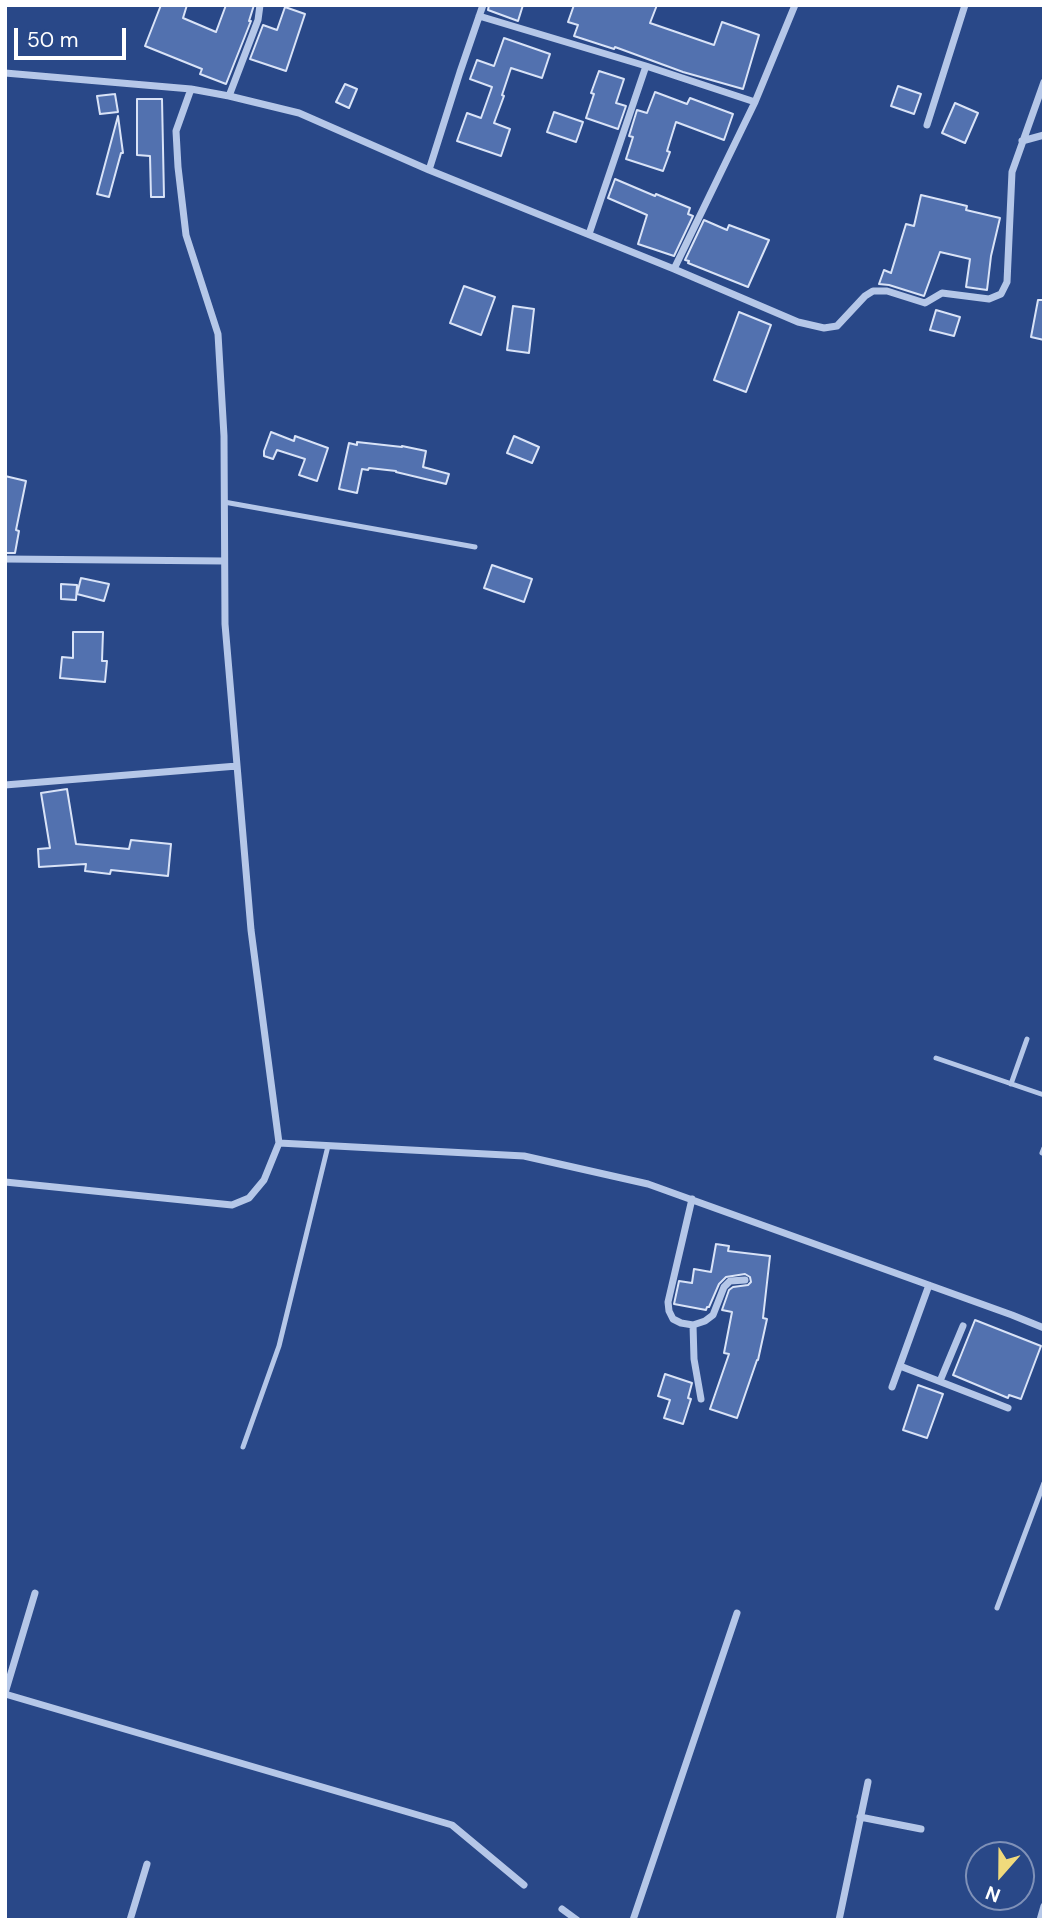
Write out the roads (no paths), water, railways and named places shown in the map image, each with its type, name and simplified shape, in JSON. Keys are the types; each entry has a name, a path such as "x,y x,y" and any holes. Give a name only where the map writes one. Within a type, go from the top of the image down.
{"street":[{"path":"229,96 260,5"},
{"path":"429,170 483,5"},
{"path":"674,269 755,102 795,5"},
{"path":"927,125 965,5"},
{"path":"479,16 755,102"},
{"path":"589,234 646,66"},
{"path":"5,73 191,89 299,113 429,170 798,322 824,328 837,326 864,296 873,291 887,291 925,303 942,293 989,299 1001,294 1007,282 1012,172 1044,82"},
{"path":"5,1182 232,1205 249,1198 264,1180 279,1143 251,930 225,624 223,436 218,334 186,235 178,167 176,131 191,89"},
{"path":"1022,141 1044,135"},
{"path":"5,559 224,561"},
{"path":"5,785 237,766"},
{"path":"279,1143 524,1156 649,1184 1044,1328"},
{"path":"692,1199 668,1302 673,1319 693,1325 705,1321 713,1315 724,1287 730,1282 745,1280"},
{"path":"892,1387 929,1285"},
{"path":"693,1325 696,1373 701,1399"},
{"path":"940,1381 962,1326"},
{"path":"901,1366 1008,1408"},
{"path":"35,1593 5,1694 452,1825 524,1885"},
{"path":"633,1920 737,1613"},
{"path":"839,1920 868,1782"},
{"path":"860,1816 921,1829"},
{"path":"130,1920 147,1864"},
{"path":"1040,1920 1044,1906"},
{"path":"562,1909 577,1920"}],"lane":[{"path":"224,502 475,547"},
{"path":"1011,1084 1027,1039"},
{"path":"936,1058 1044,1095"},
{"path":"243,1447 279,1346 328,1146"},
{"path":"997,1608 1044,1483"}]}
